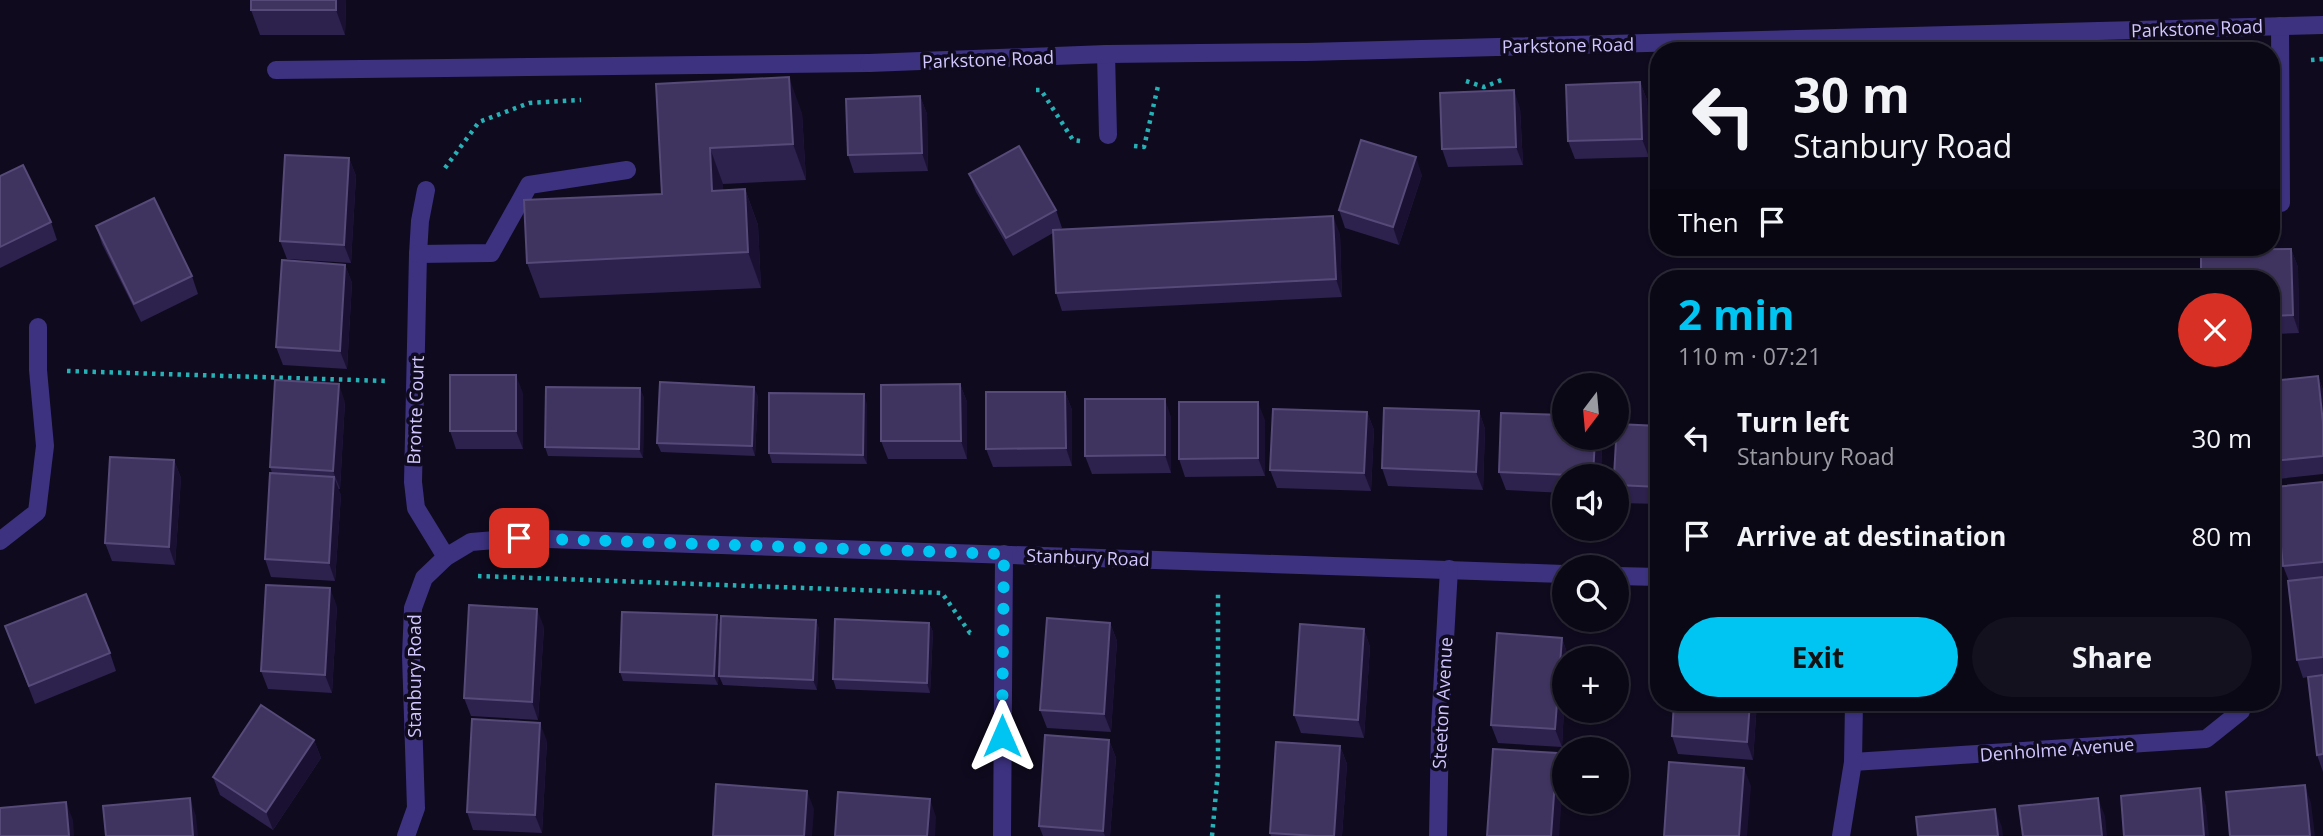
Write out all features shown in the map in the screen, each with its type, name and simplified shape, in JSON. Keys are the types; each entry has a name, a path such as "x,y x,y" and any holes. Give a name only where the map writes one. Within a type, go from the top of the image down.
{"street":[{"name":"Parkstone Road","path":"1680,42 2323,25"},
{"path":"2280,26 2281,203"},
{"name":"Parkstone Road","path":"276,70 869,63 1106,54 1650,43"},
{"path":"1106,54 1108,135"},
{"path":"418,254 491,253 529,186 627,170"},
{"name":"Bronte Court","path":"426,190 420,221 418,254 413,482 416,508 446,557"},
{"path":"0,541 37,512 45,446 38,370 38,327"},
{"name":"Stanbury Road","path":"405,836 416,808 411,656 413,608 424,578 446,557 471,542 519,538 1552,573"},
{"path":"1002,836 1004,554"},
{"name":"Steeton Avenue","path":"1438,836 1440,727 1449,569"},
{"path":"1629,577 1650,578"},
{"path":"1841,836 1853,762 1854,711"},
{"name":"Denholme Avenue","path":"1853,762 2206,739 2241,711"}],"path":[{"path":"1457,78 1484,87 1506,78"},
{"path":"1132,146 1143,147 1158,86 1171,85"},
{"path":"1028,89 1041,90 1073,140 1085,141"},
{"path":"426,190 479,122 529,103 584,100"},
{"path":"38,370 416,382"},
{"path":"471,542 475,575 942,593 970,633 1003,636"},
{"path":"1212,836 1218,771 1217,562"}],"building":[{"path":"251,0 336,0 336,10 251,10"},
{"path":"789,77 793,144 710,148 712,191 745,189 748,252 527,263 524,200 662,194 656,84"},
{"path":"1640,82 1642,139 1568,141 1566,85"},
{"path":"1514,90 1516,147 1442,149 1440,93"},
{"path":"920,96 922,153 848,155 846,99"},
{"path":"1361,140 1416,157 1393,227 1339,210"},
{"path":"1019,146 1056,210 1006,238 969,174"},
{"path":"285,155 349,158 344,245 280,241"},
{"path":"23,165 51,222 0,247 0,176"},
{"path":"154,198 192,276 134,304 96,226"},
{"path":"1333,216 1336,279 1056,293 1053,230"},
{"path":"2280,249 2291,249 2293,315 2280,316 2280,270 2201,270 2201,256 2280,256"},
{"path":"282,260 345,265 340,351 276,347"},
{"path":"450,375 516,375 516,431 450,431"},
{"path":"2318,376 2323,456 2280,460 2280,380"},
{"path":"275,380 339,384 333,471 270,467"},
{"path":"660,382 754,387 752,446 657,443"},
{"path":"960,384 961,441 881,441 881,385"},
{"path":"546,387 640,388 639,449 545,447"},
{"path":"986,392 1065,392 1066,448 986,449"},
{"path":"769,393 864,394 863,455 769,453"},
{"path":"1085,399 1165,399 1165,455 1085,456"},
{"path":"1179,402 1258,402 1258,458 1179,459"},
{"path":"1384,408 1479,411 1476,472 1382,468"},
{"path":"1273,409 1367,412 1364,473 1270,470"},
{"path":"1501,413 1552,415 1552,450 1594,450 1594,464 1552,464 1552,474 1499,472"},
{"path":"1629,425 1650,426 1650,487 1629,486 1629,464 1615,464 1616,450 1629,450"},
{"path":"110,457 174,460 169,547 105,543"},
{"path":"270,473 334,477 329,563 265,559"},
{"path":"2323,482 2323,562 2283,566 2280,486"},
{"path":"2323,577 2323,657 2297,660 2288,581"},
{"path":"266,585 330,588 325,675 261,671"},
{"path":"86,594 110,653 29,686 5,626"},
{"path":"469,605 537,609 532,702 464,698"},
{"path":"622,612 717,615 714,676 620,672"},
{"path":"721,616 816,620 813,680 719,676"},
{"path":"1047,618 1110,623 1104,714 1040,710"},
{"path":"835,619 929,623 927,683 833,679"},
{"path":"1300,624 1364,629 1358,720 1294,715"},
{"path":"1497,633 1562,638 1561,646 1552,646 1552,723 1555,723 1555,729 1491,725"},
{"path":"2323,675 2323,754 2317,755 2308,677"},
{"path":"261,705 314,740 266,812 213,777"},
{"path":"1673,711 1749,711 1747,742 1672,736"},
{"path":"472,719 540,723 535,815 467,812"},
{"path":"1045,735 1109,740 1103,831 1039,826"},
{"path":"1276,742 1340,746 1334,836 1270,833"},
{"path":"1493,749 1552,753 1551,836 1487,836"},
{"path":"1669,762 1744,768 1739,836 1664,836"},
{"path":"716,784 807,791 804,836 713,836"},
{"path":"2305,785 2310,836 2230,836 2226,792"},
{"path":"2200,788 2204,836 2124,836 2121,796"},
{"path":"838,792 930,799 927,836 835,836"},
{"path":"190,798 193,836 106,836 103,806"},
{"path":"2098,798 2102,836 2023,836 2019,806"},
{"path":"66,802 69,836 0,836 0,808"},
{"path":"1995,809 1998,836 1918,836 1916,817"}],"route":[{"path":"519,538 1004,554 1002,736"}]}
